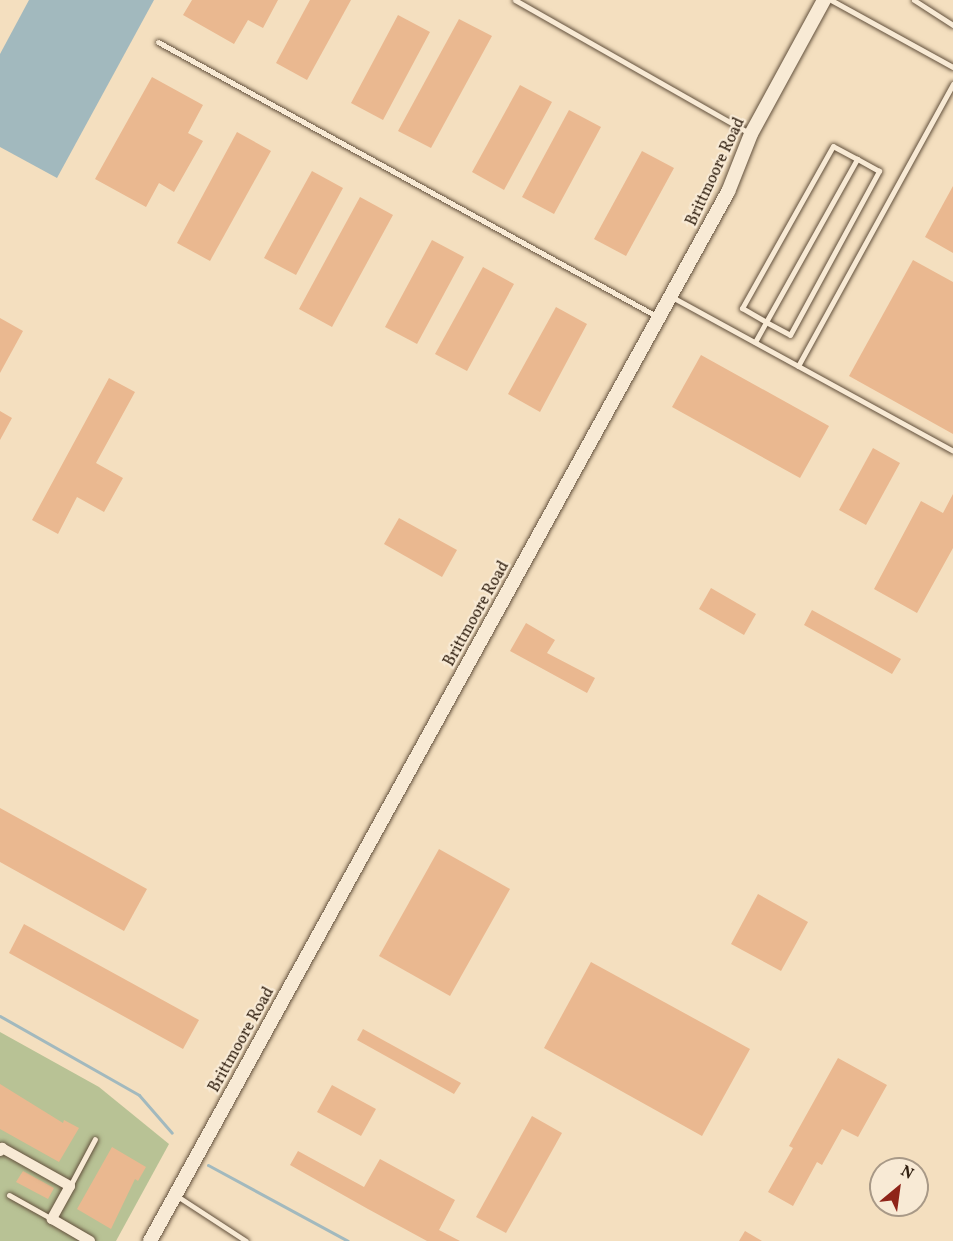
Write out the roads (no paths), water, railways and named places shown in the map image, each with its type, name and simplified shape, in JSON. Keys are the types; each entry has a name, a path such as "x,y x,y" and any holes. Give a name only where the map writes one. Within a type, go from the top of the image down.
{"main road":[{"name":"Brittmoore Road","path":"150,1241 728,192 751,134 824,0"}],"street":[{"path":"1,1149 70,1186 52,1219 90,1241"}],"lane":[{"path":"515,0 751,134"},
{"path":"831,0 953,67"},
{"path":"914,0 953,25"},
{"path":"158,42 659,317"},
{"path":"798,366 953,84"},
{"path":"833,146 857,159 879,171 790,334 742,308 833,146"},
{"path":"755,342 857,159"},
{"path":"671,296 953,451"},
{"path":"70,1186 95,1139"},
{"path":"9,1195 52,1219"},
{"path":"176,1195 246,1241"}],"water":[{"path":"29,0 154,0 57,178 0,147 0,54"}],"waterway":[{"path":"0,1016 139,1095 172,1133"},
{"path":"208,1165 348,1241"}]}
